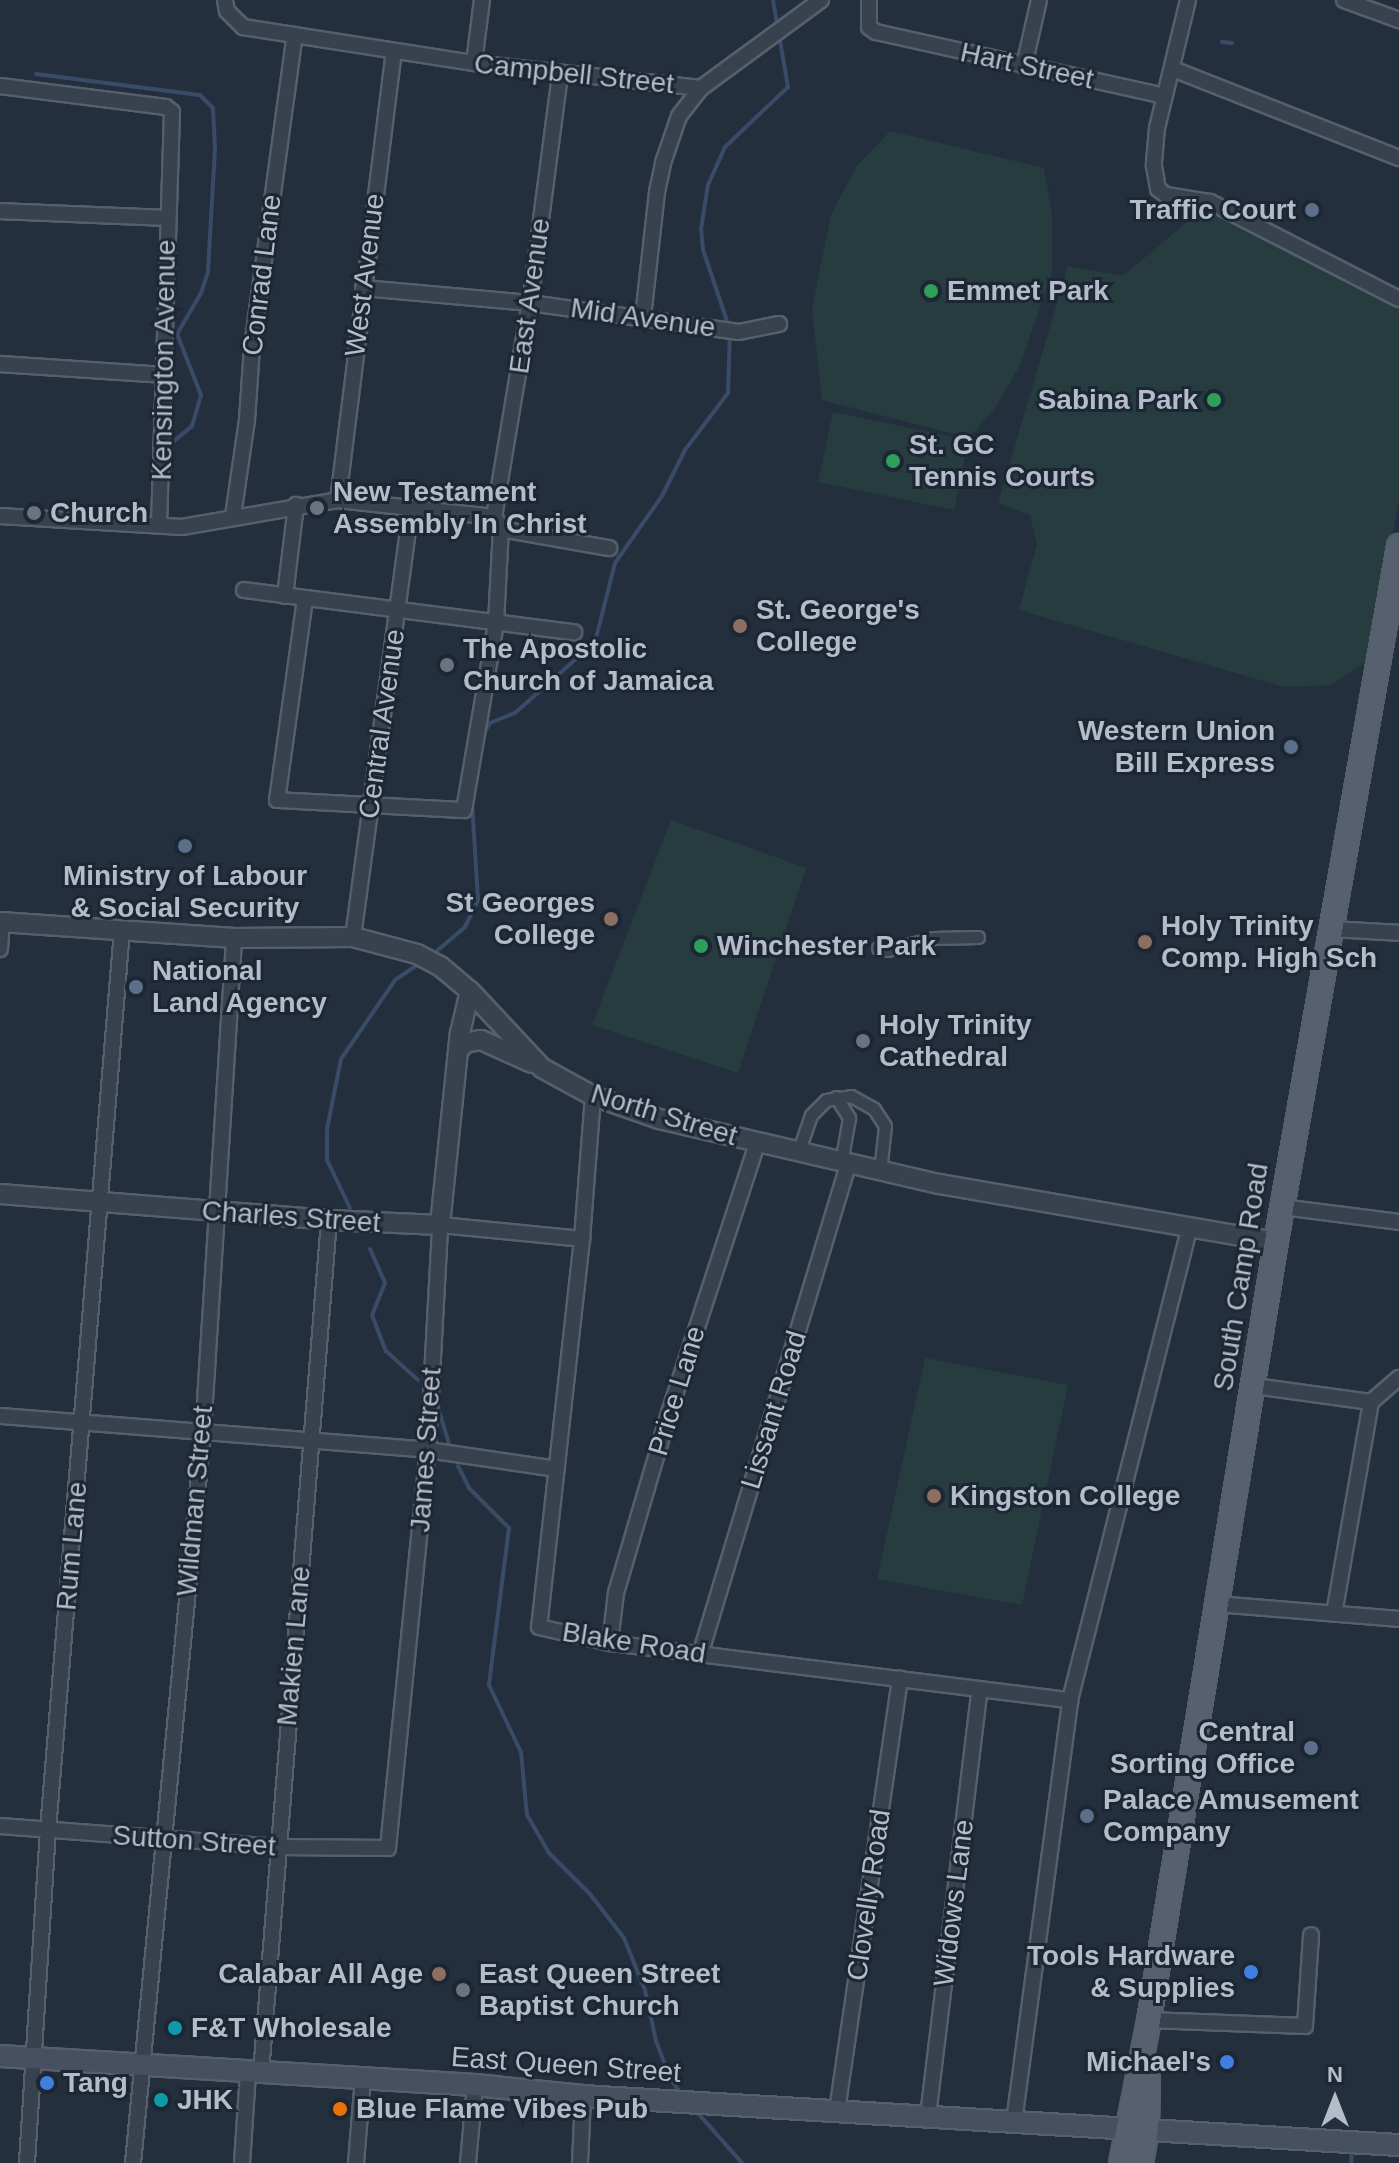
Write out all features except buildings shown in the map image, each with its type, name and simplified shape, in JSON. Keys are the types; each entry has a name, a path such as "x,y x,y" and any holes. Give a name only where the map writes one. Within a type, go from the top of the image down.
{"main road":[{"name":"South Camp Road","path":"1141,2163 1137,2129 1149,2020 1276,1242 1399,546"},
{"name":"East Queen Street","path":"0,2056 475,2085 583,2096 1399,2145"},
{"name":"South Camp Road","path":"1121,2163 1137,2129"}],"street":[{"name":"Campbell Street","path":"225,0 227,11 243,27 474,63 701,88 821,0"},
{"path":"474,63 482,0"},
{"name":"Hart Street","path":"869,0 869,27 890,36 1164,96"},
{"path":"1024,66 1039,0"},
{"path":"1188,0 1164,96 1154,166 1158,189 1166,195 1210,202 1399,299"},
{"path":"1344,0 1399,20"},
{"name":"Conrad Lane","path":"233,516 247,420 252,347 295,35"},
{"name":"West Avenue","path":"338,500 394,51"},
{"path":"1173,69 1399,158"},
{"name":"East Avenue","path":"371,805 464,810 496,623 498,523 560,74"},
{"path":"0,86 170,109 167,218"},
{"path":"643,317 657,192 664,160 679,116 701,88"},
{"name":"Kensington Avenue","path":"0,211 167,218 166,375 159,525"},
{"name":"Mid Avenue","path":"363,288 530,303 739,332 779,324"},
{"path":"0,364 166,375"},
{"path":"0,516 182,527 338,500 498,523 609,548"},
{"path":"285,596 296,505"},
{"name":"Central Avenue","path":"353,937 411,510"},
{"path":"244,590 574,632"},
{"path":"305,599 277,800 371,805"},
{"path":"0,949 1,922"},
{"name":"North Street","path":"1,922 234,938 353,937 417,954 440,966 470,991 542,1068 593,1096 659,1119 844,1164 1276,1242"},
{"path":"1330,929 1399,933"},
{"name":"Rum Lane","path":"27,2163 48,1830 122,930"},
{"path":"878,948 887,950 934,938 978,937"},
{"name":"Wildman Street","path":"133,2163 203,1433 234,938"},
{"name":"James Street","path":"388,1848 428,1450 440,1225 458,1051 470,991"},
{"path":"458,1051 465,1043 481,1040 542,1068"},
{"name":"Blake Road","path":"593,1096 582,1239 538,1625 610,1643 1070,1700"},
{"path":"798,1153 811,1115 826,1100 851,1096 874,1109 885,1126 880,1171"},
{"path":"836,1097 849,1118 844,1164"},
{"path":"849,1118 866,1104"},
{"name":"Price Lane","path":"610,1643 616,1593 669,1413 757,1144"},
{"name":"Lissant Road","path":"700,1655 844,1164"},
{"name":"Charles Street","path":"0,1194 329,1220 440,1225 582,1239"},
{"path":"1282,1207 1399,1222"},
{"name":"Makien Lane","path":"242,2163 278,1847 329,1220"},
{"path":"1014,2122 1070,1700 1190,1226"},
{"path":"1334,1614 1371,1402 1399,1378"},
{"path":"1254,1386 1371,1402"},
{"path":"0,1416 428,1450 557,1469"},
{"path":"1217,1604 1399,1619"},
{"name":"Clovelly Road","path":"837,2111 900,1679"},
{"name":"Widows Lane","path":"928,2116 980,1689"},
{"name":"Sutton Street","path":"0,1826 278,1847 388,1848"},
{"path":"1149,2020 1305,2026 1311,1935"},
{"path":"356,2163 363,2078"},
{"path":"468,2163 475,2085"},
{"path":"580,2163 583,2096"}],"green space":[{"name":"Emmet Park","path":"890,131 1044,168 1052,215 1052,273 1020,365 995,408 969,438 822,400 812,309 831,215 856,167"},
{"name":"Sabina Park","path":"1207,205 1399,300 1399,499 1371,659 1330,685 1284,687 1019,610 1037,544 1030,515 998,503 1068,266 1123,276"},
{"name":"St. GC Tennis Courts","path":"833,412 968,440 954,510 818,482"},
{"name":"Winchester Park","path":"671,820 806,868 738,1073 592,1025"},
{"path":"925,1358 1068,1385 1022,1605 877,1579"}],"waterway":[{"path":"483,735 490,723 515,713 595,642 615,563 662,496 685,450 728,393 730,330 703,250 701,229 708,185 725,147 788,87 773,0"},
{"path":"1222,42 1232,43"},
{"path":"36,74 200,95 213,108 215,149 208,272 201,293 177,334 201,395 192,426 166,448"},
{"path":"432,955 465,927 478,900 472,802"},
{"path":"350,1208 327,1160 327,1129 341,1059 395,980 422,962"},
{"path":"370,1249 385,1283 372,1315 386,1351 418,1380"},
{"path":"435,1397 449,1444"},
{"path":"458,1466 469,1488 509,1528 489,1685 521,1752 527,1815 549,1853 590,1894 624,1938 645,1990 656,2041 670,2078 679,2091"},
{"path":"696,2111 742,2163"},
{"path":"1351,2163 1352,2148"}],"place":[{"name":"Traffic Court","path":"1312,210"},
{"name":"Emmet Park","path":"931,291"},
{"name":"Sabina Park","path":"1214,400"},
{"name":"St. GC Tennis Courts","path":"893,461"},
{"name":"New Testament Assembly In Christ","path":"317,508"},
{"name":"Church","path":"34,513"},
{"name":"St. George's College","path":"740,626"},
{"name":"The Apostolic Church of Jamaica","path":"447,665"},
{"name":"Western Union Bill Express","path":"1291,747"},
{"name":"Ministry of Labour & Social Security","path":"185,846"},
{"name":"St Georges College","path":"611,919"},
{"name":"Holy Trinity Comp. High Sch","path":"1145,942"},
{"name":"Winchester Park","path":"701,946"},
{"name":"National Land Agency","path":"136,987"},
{"name":"Holy Trinity Cathedral","path":"863,1041"},
{"name":"Kingston College","path":"934,1496"},
{"name":"Central Sorting Office","path":"1311,1748"},
{"name":"Palace Amusement Company","path":"1087,1816"},
{"name":"Tools Hardware & Supplies","path":"1251,1972"},
{"name":"Calabar All Age","path":"439,1974"},
{"name":"East Queen Street Baptist Church","path":"463,1990"},
{"name":"F&T Wholesale","path":"175,2028"},
{"name":"Michael's","path":"1227,2062"},
{"name":"Tang","path":"47,2083"},
{"name":"JHK","path":"161,2100"},
{"name":"Blue Flame Vibes Pub","path":"340,2109"}]}
